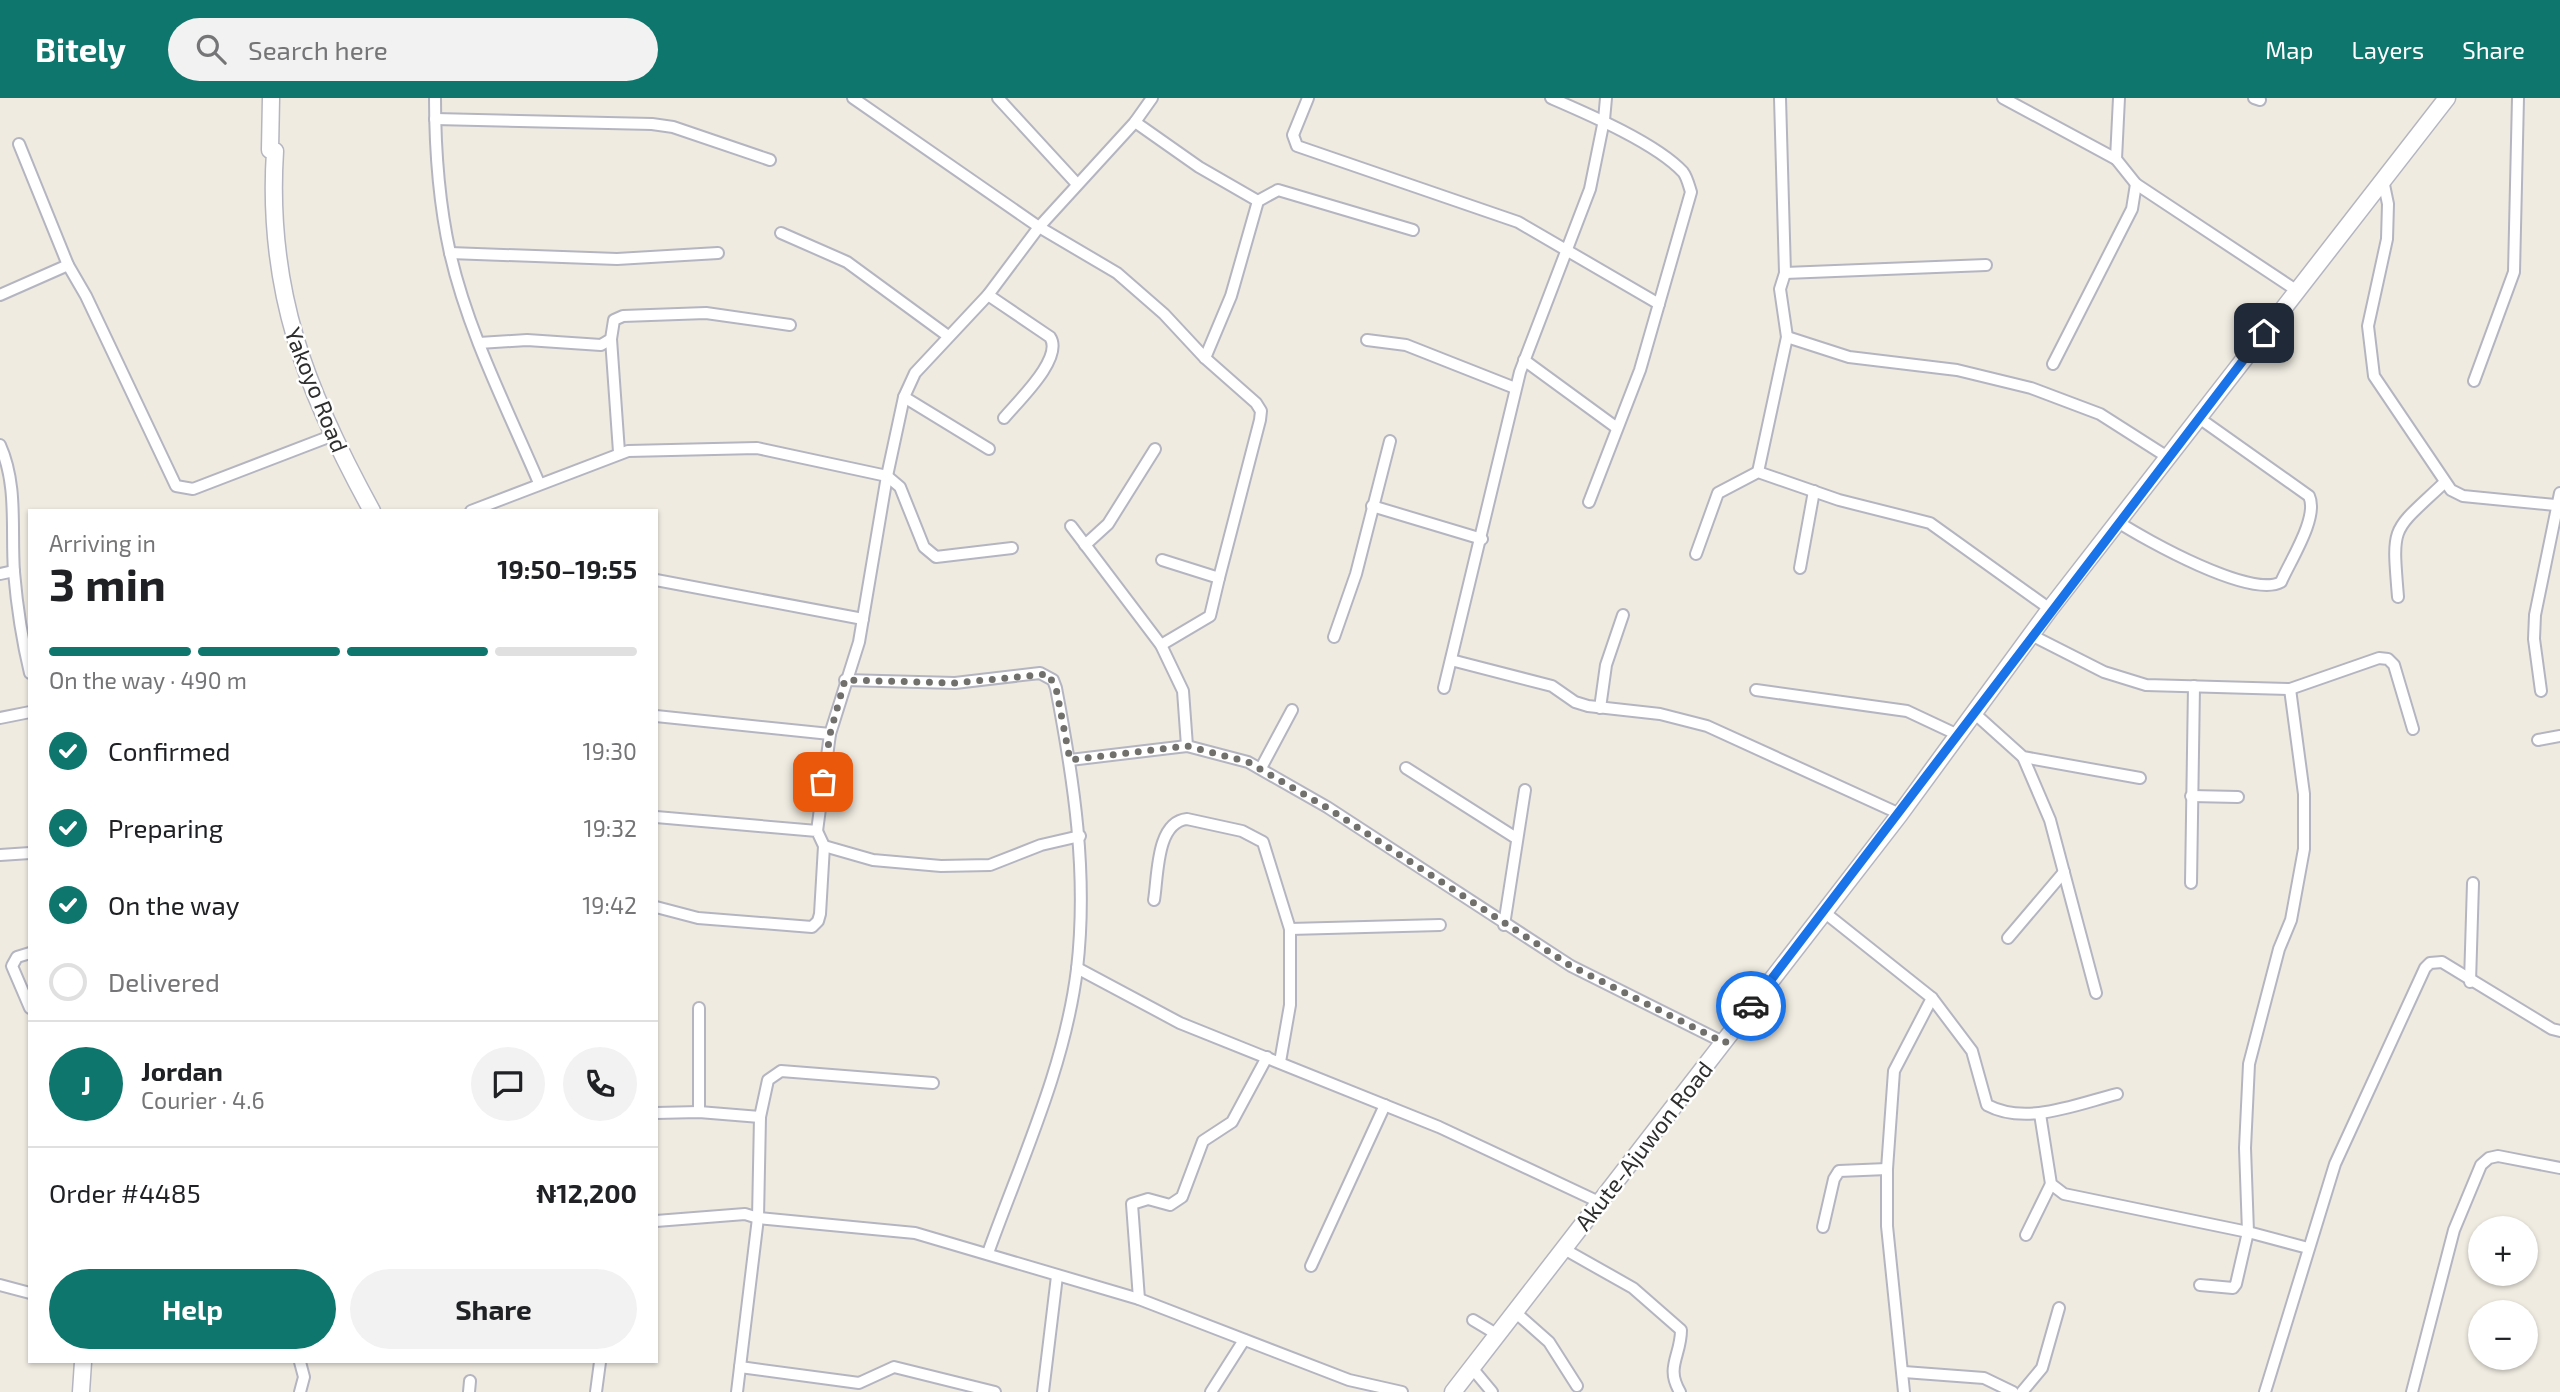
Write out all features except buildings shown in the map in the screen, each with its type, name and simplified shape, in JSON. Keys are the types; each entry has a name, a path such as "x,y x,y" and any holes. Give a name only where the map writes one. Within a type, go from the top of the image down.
{"main road":[{"name":"Yakoyo Road","path":"271,98 270,150 275,151 272,196 284,297 303,370 331,436 371,509"},
{"name":"Akute-Ajuwon Road","path":"1453,1392 1725,1043 1900,814 1956,734 2050,610 2447,98"},
{"path":"81,1392 83,1363"}],"street":[{"path":"435,98 450,253 479,343 539,482"},
{"path":"853,98 1039,228 1117,273 1164,314 1205,358 1256,403 1261,411 1210,616 1161,645"},
{"path":"998,98 1077,184"},
{"path":"658,908 698,918 812,927 818,921 824,846 817,831 830,734 859,642 887,476 904,397 915,373 988,295 1039,228 1135,122 1152,98"},
{"path":"1308,98 1293,135 1297,146 1518,222 1567,248 1659,304"},
{"path":"1551,98 1604,120 1684,173 1691,192 1640,370 1589,502"},
{"path":"1444,688 1482,538 1515,388 1595,172 1606,98"},
{"path":"1758,472 1787,337 1780,289 1785,273 1780,98"},
{"path":"2003,98 2116,159 2136,184 2296,290"},
{"path":"2116,159 2119,98"},
{"path":"2473,381 2514,272 2518,98"},
{"path":"435,119 652,124 673,127 770,160"},
{"path":"1135,122 1199,167 1258,201"},
{"path":"19,144 68,265 94,311 177,486 193,489 331,436"},
{"path":"2383,180 2388,204 2387,239 2368,327 2374,376 2444,483 2463,496 2555,505"},
{"path":"2053,364 2132,209 2136,184"},
{"path":"1205,358 1231,296 1258,201 1278,190 1413,230"},
{"path":"781,233 846,262 947,336"},
{"path":"450,253 617,259 718,253"},
{"path":"0,295 68,265"},
{"path":"1785,273 1986,265"},
{"path":"988,295 1050,337 1055,344 1054,354 1045,368 1004,418"},
{"path":"619,452 611,339 614,320 623,316 706,313 790,325"},
{"path":"1787,337 1849,357 1957,370 2031,388 2100,414 2169,458"},
{"path":"479,343 527,340 601,345 611,339"},
{"path":"1367,340 1406,345 1515,388"},
{"path":"1524,360 1617,428"},
{"path":"904,397 989,449"},
{"path":"2118,522 2162,550 2249,584 2273,586 2281,582 2310,519 2313,504 2309,496 2199,418"},
{"path":"1334,637 1356,574 1390,441"},
{"path":"0,445 11,483 14,571 28,656"},
{"path":"476,509 619,452 757,448 887,476 900,486 920,540 930,554 936,557 1012,548"},
{"path":"1085,545 1108,524 1155,449"},
{"path":"1696,554 1718,493 1758,472 1814,491 1930,523 2050,610"},
{"path":"0,477 11,483"},
{"path":"2398,597 2393,543 2396,531 2444,483"},
{"path":"1800,568 1814,491"},
{"path":"2541,691 2534,639 2535,615 2555,505 2560,493"},
{"path":"1372,506 1482,538"},
{"path":"1071,526 1161,645 1183,691 1187,746"},
{"path":"1162,560 1219,578"},
{"path":"0,574 14,571"},
{"path":"658,580 863,619"},
{"path":"1600,708 1606,665 1622,615"},
{"path":"2031,635 2104,673 2146,685 2290,689 2379,658 2388,659 2394,665 2413,729"},
{"path":"1451,660 1552,685 1574,702 1600,708 1660,714 1707,726 1900,814"},
{"path":"845,680 955,683 1048,674 1056,688 1070,760 1080,835 1077,968 1052,1075 988,1253"},
{"path":"2191,883 2194,686"},
{"path":"2200,1285 2233,1288 2248,1232 2245,1148 2249,1064 2279,948 2291,920 2304,849 2304,794 2290,689"},
{"path":"1756,690 1907,711 1956,734"},
{"path":"1261,768 1292,710"},
{"path":"0,718 28,712"},
{"path":"1973,712 2023,757 2050,820 2096,993"},
{"path":"658,716 830,734"},
{"path":"2538,740 2560,736"},
{"path":"1070,760 1187,746 1261,768 1326,807 1571,966 1725,1043"},
{"path":"2023,757 2140,778"},
{"path":"1406,768 1516,838"},
{"path":"1504,925 1525,790"},
{"path":"2191,796 2238,797"},
{"path":"658,817 817,831"},
{"path":"1154,900 1169,826 1177,820 1187,819 1242,831 1263,842 1290,929 1290,1005 1280,1062"},
{"path":"824,846 873,860 941,866 990,865 1041,845 1080,835"},
{"path":"0,855 28,853"},
{"path":"2008,938 2064,872"},
{"path":"2470,982 2473,883"},
{"path":"1824,912 1932,998 1972,1051 1987,1105 1995,1110 2040,1114 2116,1094"},
{"path":"1290,929 1440,926"},
{"path":"28,954 17,957 12,967 28,1003"},
{"path":"2265,1392 2335,1164 2425,968 2430,963 2442,962 2470,982 2560,1031"},
{"path":"1077,968 1180,1023 1439,1127 1599,1202"},
{"path":"1904,1392 1904,1371 1887,1226 1887,1169 1894,1071 1898,1058 1932,998"},
{"path":"699,1009 699,1112"},
{"path":"1139,1299 1132,1204 1148,1199 1170,1205 1181,1197 1203,1141 1232,1122 1267,1057"},
{"path":"737,1392 758,1219 761,1117 768,1080 781,1071 933,1083"},
{"path":"1311,1266 1385,1105"},
{"path":"658,1114 699,1112 761,1117"},
{"path":"2026,1235 2051,1184 2040,1114"},
{"path":"2412,1392 2454,1230 2481,1165 2489,1158 2498,1156 2560,1168"},
{"path":"1823,1227 1833,1179 1839,1171 1887,1169"},
{"path":"2051,1184 2064,1194 2248,1232 2308,1248"},
{"path":"658,1221 745,1214 758,1219 915,1233 1139,1299 1203,1321 1244,1340 1349,1380 1402,1392"},
{"path":"1564,1249 1633,1288 1681,1330 1672,1370 1672,1379 1680,1392"},
{"path":"1043,1392 1058,1276"},
{"path":"0,1286 28,1293"},
{"path":"2022,1392 2042,1368 2059,1308"},
{"path":"1516,1312 1549,1342 1577,1387"},
{"path":"1473,1320 1498,1335"},
{"path":"1211,1392 1244,1340"},
{"path":"300,1363 304,1377 300,1392"},
{"path":"596,1392 600,1363"},
{"path":"740,1367 859,1383 894,1367 995,1392"},
{"path":"1472,1368 1492,1392"},
{"path":"1904,1371 1984,1378 2005,1390"}],"way so far":[{"path":"823,782 830,734 845,680 955,683 1048,674 1054,680 1070,760 1187,746 1248,762 1326,807 1571,966 1725,1043 1751,1006"}],"route":[{"path":"1751,1006 1900,814 2040,622 2264,333"}]}
